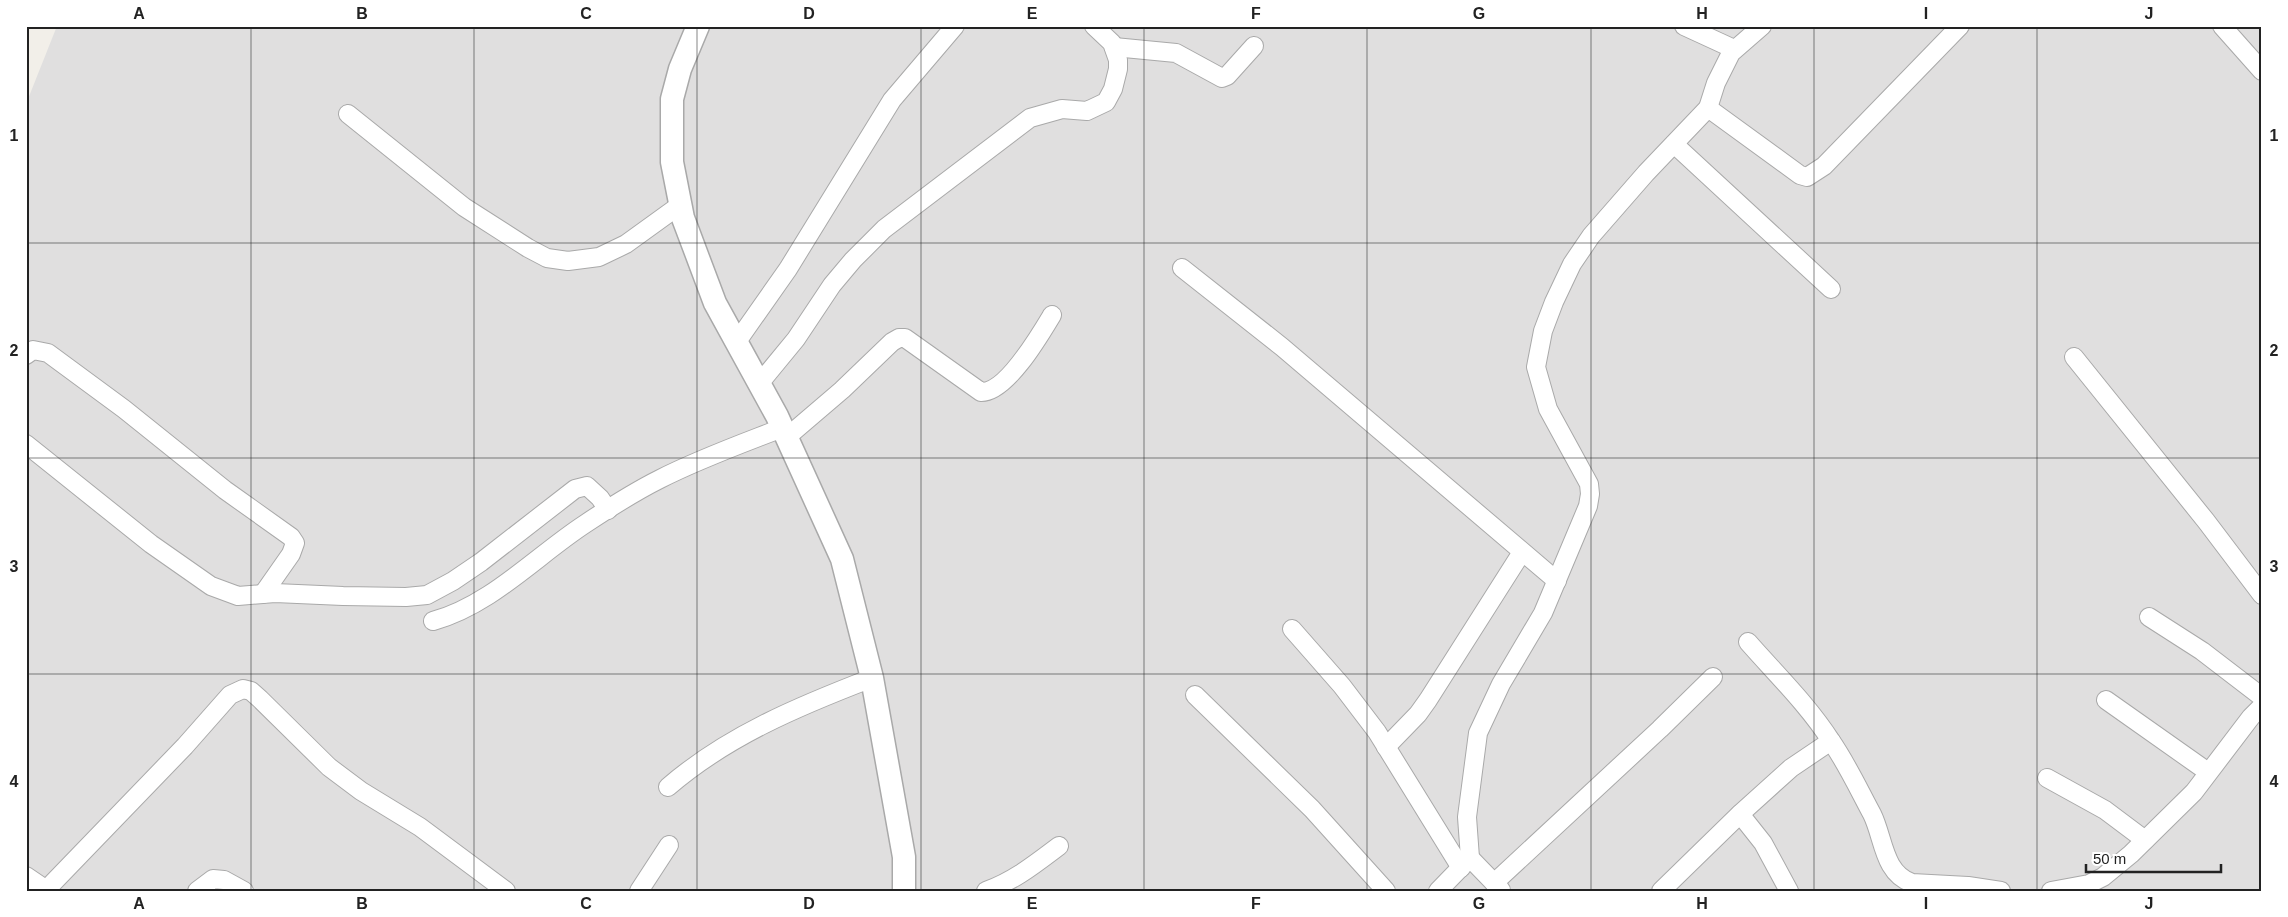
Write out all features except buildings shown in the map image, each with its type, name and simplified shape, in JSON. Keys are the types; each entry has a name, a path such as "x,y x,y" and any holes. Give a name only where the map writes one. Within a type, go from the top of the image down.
{"street":[{"path":"698,26 680,69 672,100 672,162 680,205 689,236 712,295 785,432 842,559 872,678 904,857 904,891"},
{"path":"736,343 788,269 892,100 955,26"},
{"path":"759,384 796,339 832,285 853,260 884,229 1030,118 1062,110 1087,111 1106,102 1113,89 1118,69 1117,54 1106,36 1094,26"},
{"path":"1684,26 1734,49"},
{"path":"1438,891 1466,863 1467,817 1478,733 1501,684 1543,613 1588,506 1589,484 1548,409 1540,384 1536,367 1544,331 1572,264 1591,236 1708,108 1723,66 1734,49 1762,26"},
{"path":"1708,108 1800,175 1807,177 1824,166 1960,26"},
{"path":"2222,26 2262,72"},
{"path":"1114,47 1176,53 1222,78 1227,76 1254,46"},
{"path":"348,114 464,207 547,258 568,261 599,257 626,244 680,205"},
{"path":"1674,144 1831,289"},
{"path":"1182,268 1282,347 1557,581"},
{"path":"433,621 463,610 479,600 518,573 560,540 659,479 705,458 785,432 842,390 892,342 899,338 904,338 980,392 992,390 1014,370 1037,340 1052,315"},
{"path":"26,355 33,350 39,350 61,361 225,490 291,537 295,542 291,554 263,594"},
{"path":"2074,357 2262,594"},
{"path":"26,444 102,506 211,586 238,596 275,592 406,597 427,595 453,581 481,562 575,488 587,486 600,498 608,510"},
{"path":"1386,747 1423,707 1522,552"},
{"path":"2149,617 2202,651 2262,697"},
{"path":"1292,629 1342,686 1466,863 1498,887 1713,677"},
{"path":"1748,642 1810,712 1831,741 1874,817 1890,865 1896,873 1912,883 1968,886 2001,891"},
{"path":"668,787 710,754 773,719 872,678"},
{"path":"26,876 47,890 185,746 230,695 242,689 251,691 260,699 329,767 361,791 420,827 506,891"},
{"path":"1195,695 1312,809 1386,891"},
{"path":"2106,700 2208,772"},
{"path":"2051,891 2082,886 2103,877 2131,854 2194,792 2250,717 2262,706"},
{"path":"1661,891 1740,814 1791,768 1831,741"},
{"path":"2047,778 2105,810 2145,840"},
{"path":"1740,814 1764,843 1789,891"},
{"path":"639,891 669,844"},
{"path":"986,891 1004,884 1024,872 1059,846"},
{"path":"197,891 213,879 224,880 244,891"}],"shaded area":[{"path":"57,26 2262,26 2262,891 26,891 26,104"}]}
